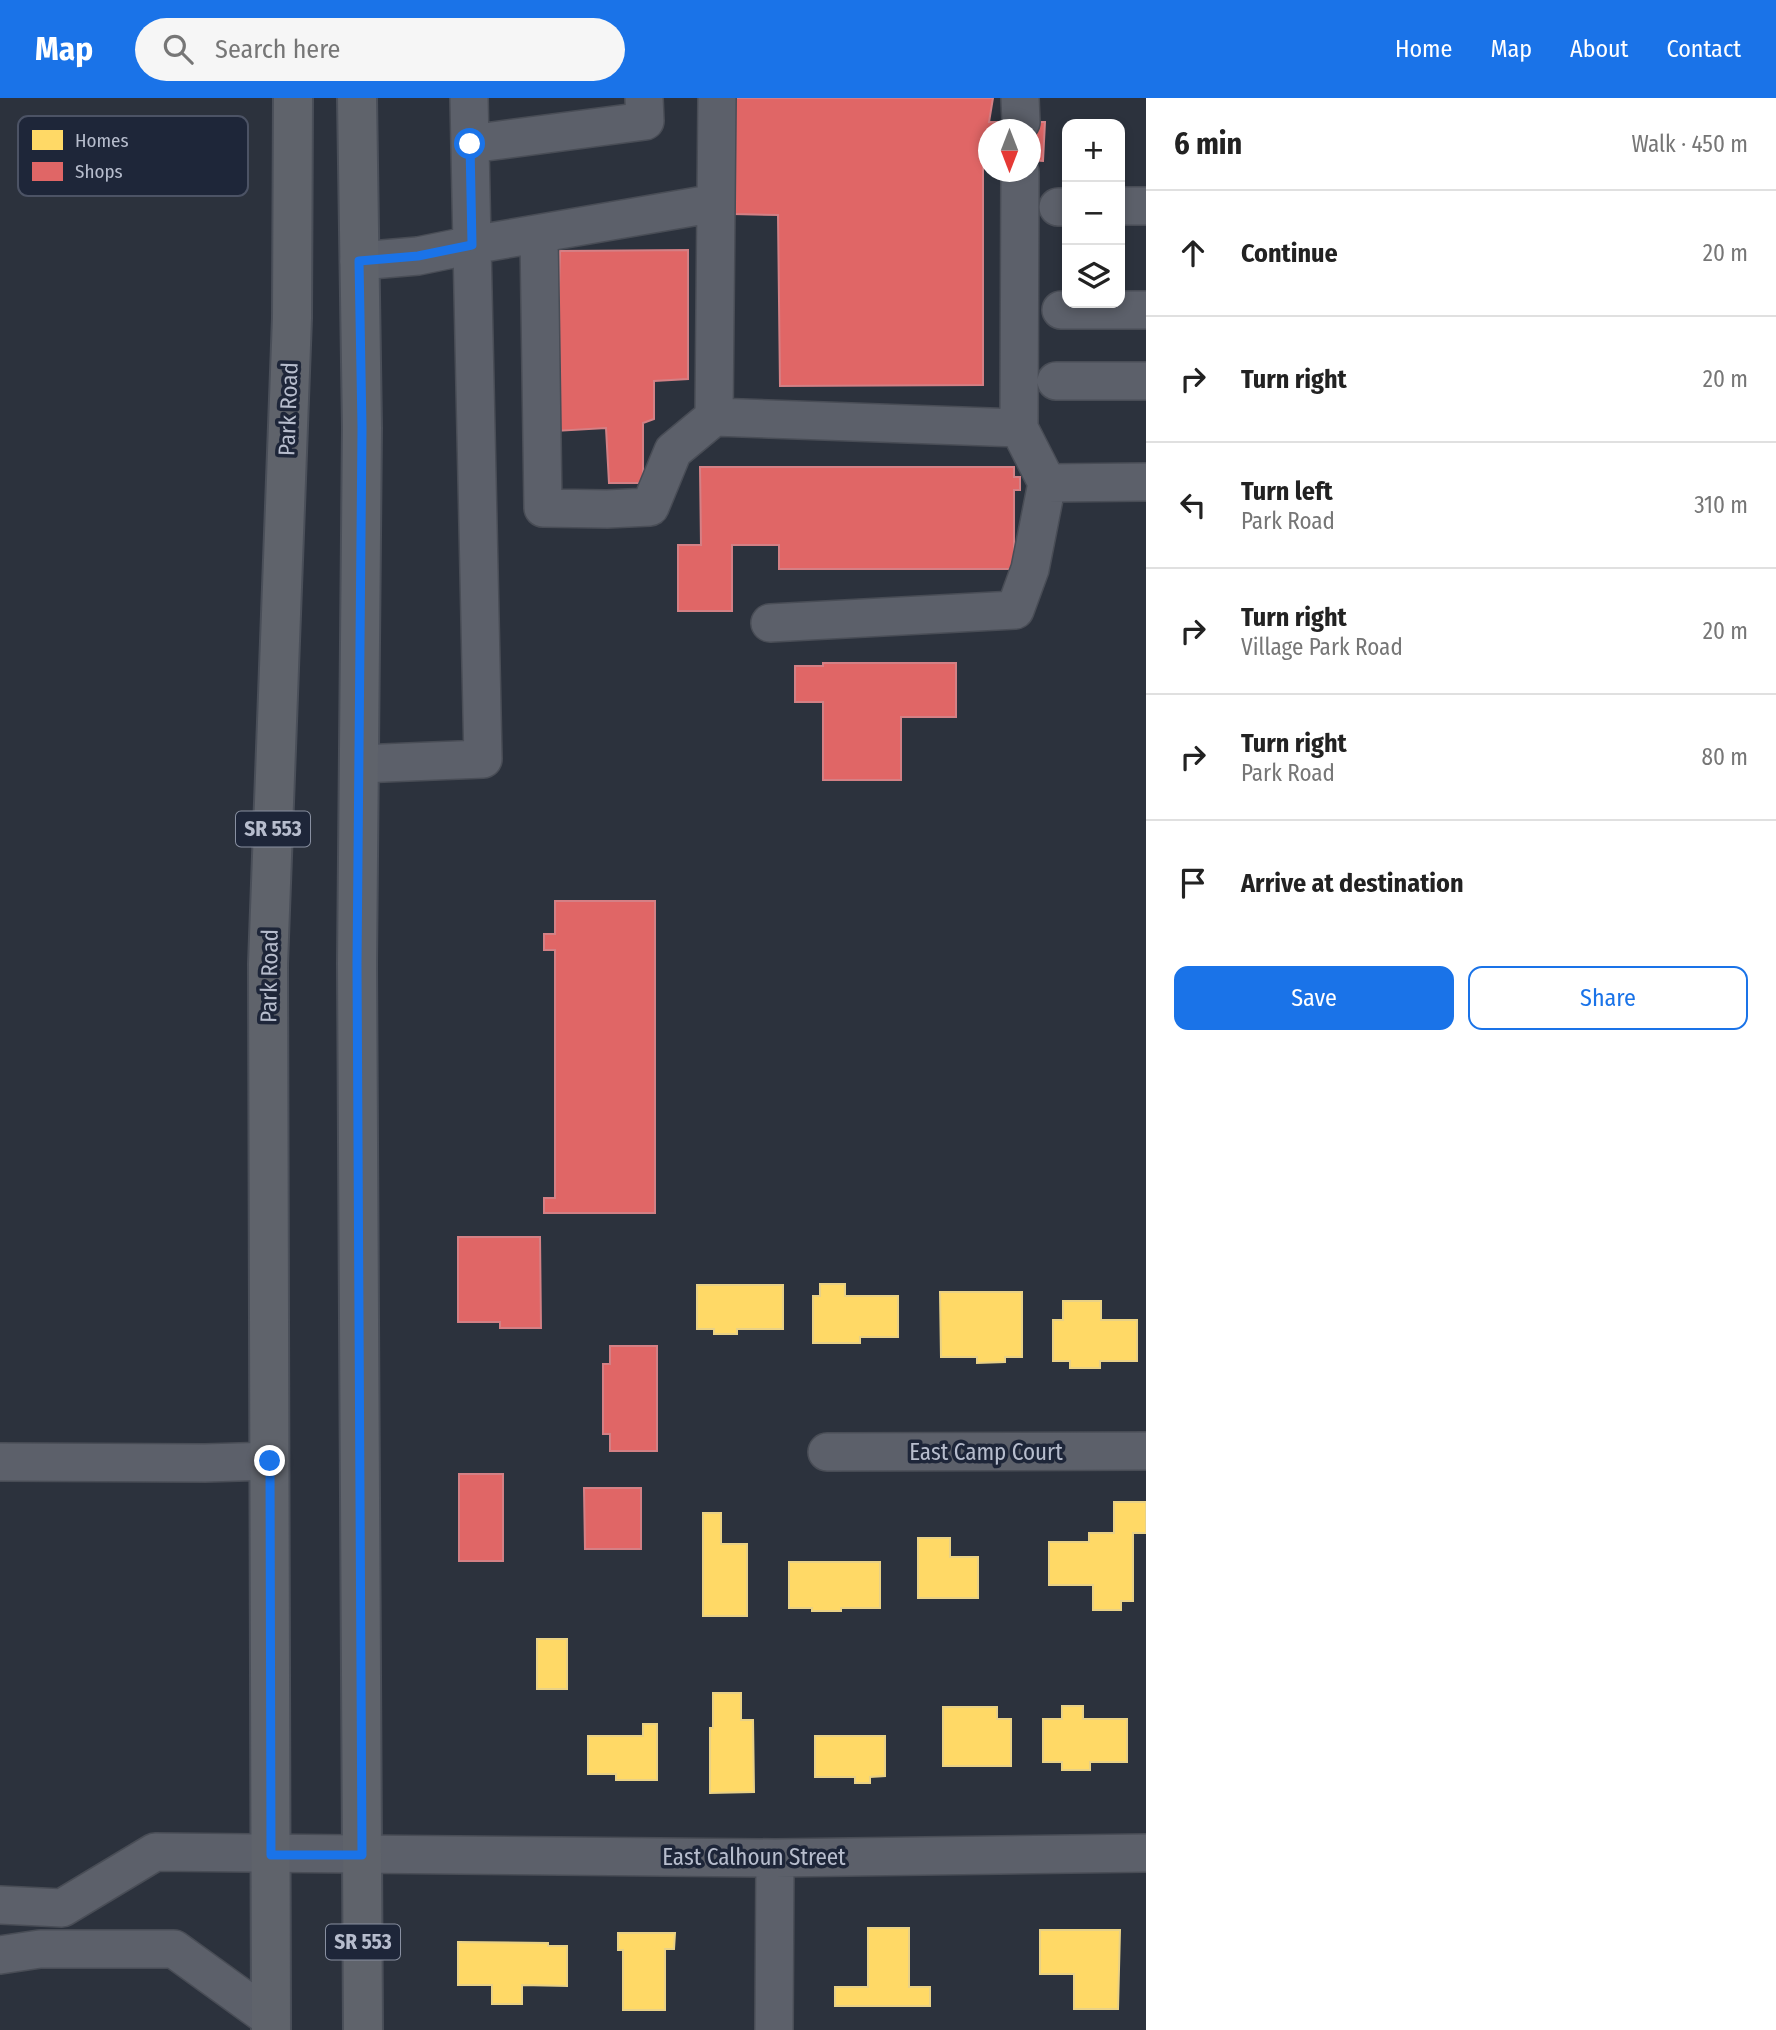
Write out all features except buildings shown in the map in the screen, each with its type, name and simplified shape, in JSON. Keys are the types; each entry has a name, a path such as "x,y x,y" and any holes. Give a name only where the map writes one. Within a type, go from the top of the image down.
{"main road":[{"name":"Park Road","path":"271,1855 268,964 292,318 293,98"},
{"name":"SR 553","path":"357,98 362,428 357,964 363,2030"},
{"name":"SR 553","path":"271,1855 271,2024"}],"street":[{"path":"359,764 483,759 469,98"},
{"path":"470,144 645,121 644,98"},
{"path":"714,416 717,98"},
{"path":"770,623 1015,610 1030,569 1047,483 1019,428 1020,182"},
{"path":"359,261 418,256 716,203"},
{"path":"1125,206 1146,206"},
{"path":"539,234 544,508 650,507 673,451 714,416 1019,428"},
{"path":"1061,310 1146,310"},
{"path":"1056,381 1146,381"},
{"path":"1047,483 1146,482"},
{"name":"East Camp Court","path":"827,1452 1146,1451"},
{"path":"0,1462 270,1461"},
{"name":"East Calhoun Street","path":"62,1908 155,1852 775,1858 1146,1853"},
{"path":"774,2030 775,1858"},
{"path":"0,1905 62,1908 63,1949"},
{"path":"0,1955 40,1949 174,1949 271,2024"}],"route":[{"path":"270,1461 271,1855 362,1855 357,964 362,428 359,261 418,256 472,245 470,144"}]}
